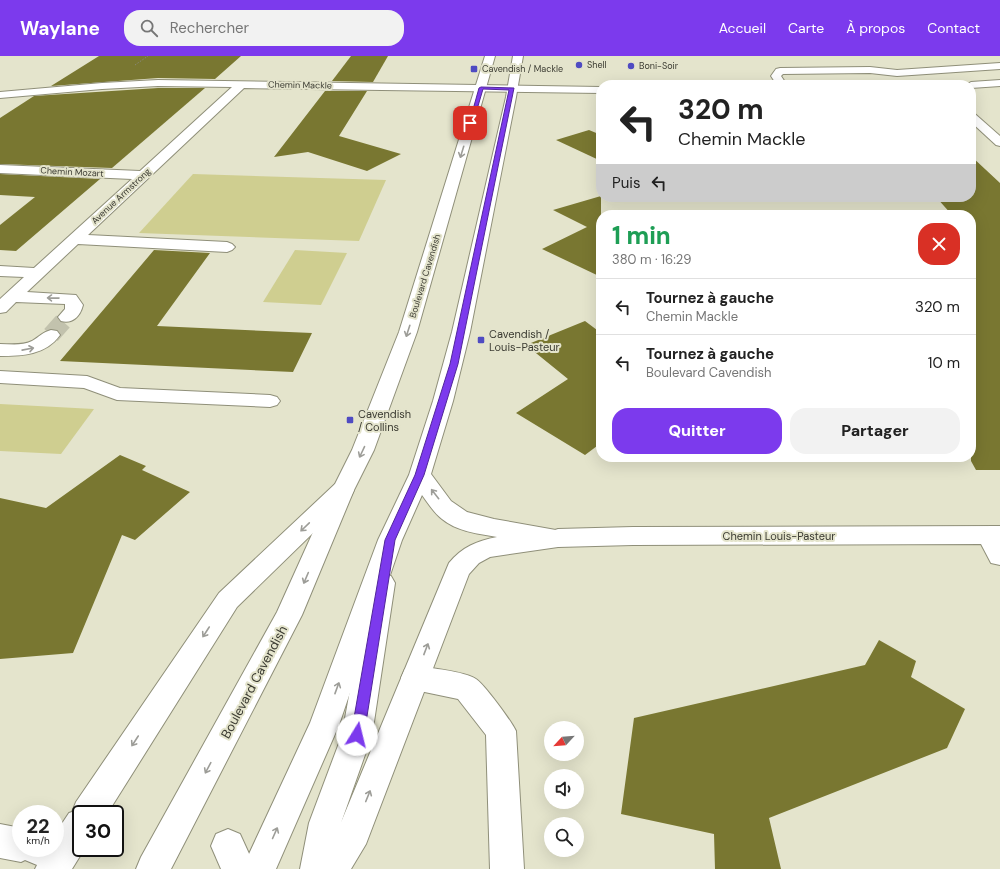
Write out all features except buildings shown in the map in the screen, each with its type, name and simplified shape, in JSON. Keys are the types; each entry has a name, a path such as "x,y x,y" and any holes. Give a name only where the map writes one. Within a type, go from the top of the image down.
{"main road":[{"name":"Boulevard Cavendish","path":"153,869 290,615 343,490 363,450 396,369 408,332 490,56"},
{"path":"258,869 324,725 390,540 420,475 454,364 518,56"},
{"path":"778,68 870,70 898,73 1000,66"},
{"path":"778,68 795,80"},
{"path":"778,68 776,76 779,80"},
{"path":"976,85 1000,83"},
{"name":"Chemin Mackle","path":"0,95 126,84 242,84 596,90"},
{"name":"Avenue Armstrong","path":"6,303 242,84"},
{"path":"976,120 1000,142"},
{"name":"Chemin Mozart","path":"0,169 143,176"},
{"path":"76,239 227,247"},
{"path":"0,271 37,273"},
{"path":"6,303 70,299 74,305 73,310 67,317"},
{"path":"0,350 32,348 42,344 52,334"},
{"path":"0,377 88,382 117,394 270,402"},
{"path":"420,475 450,513 461,520 481,525 558,538"},
{"name":"Boulevard Cavendish","path":"94,805 228,600 343,490"},
{"path":"994,535 1000,556"},
{"name":"Chemin Louis-Pasteur","path":"558,538 633,536 994,535"},
{"path":"331,869 354,832 458,570 465,561 476,553 489,549 558,538"},
{"path":"317,869 325,823 357,735 390,540"},
{"path":"415,678 467,688 501,731 508,869"},
{"path":"64,843 72,835"},
{"path":"0,841 12,843"}],"shaded area":[{"path":"193,174 386,180 359,241 139,233"},
{"path":"295,250 347,253 321,305 263,302"},
{"path":"0,404 94,409 61,454 0,451"}],"tunnel":[{"path":"51,335 67,317"}],"place":[{"name":"Shell","path":"579,65"},
{"name":"Boni-Soir","path":"631,66"},
{"name":"Cavendish / Mackle","path":"474,69"},
{"name":"Cavendish / Louis-Pasteur","path":"481,340"},
{"name":"Cavendish / Collins","path":"350,420"}],"route":[{"path":"357,735 390,540 420,475 454,364 512,88 481,88 470,123"}]}
